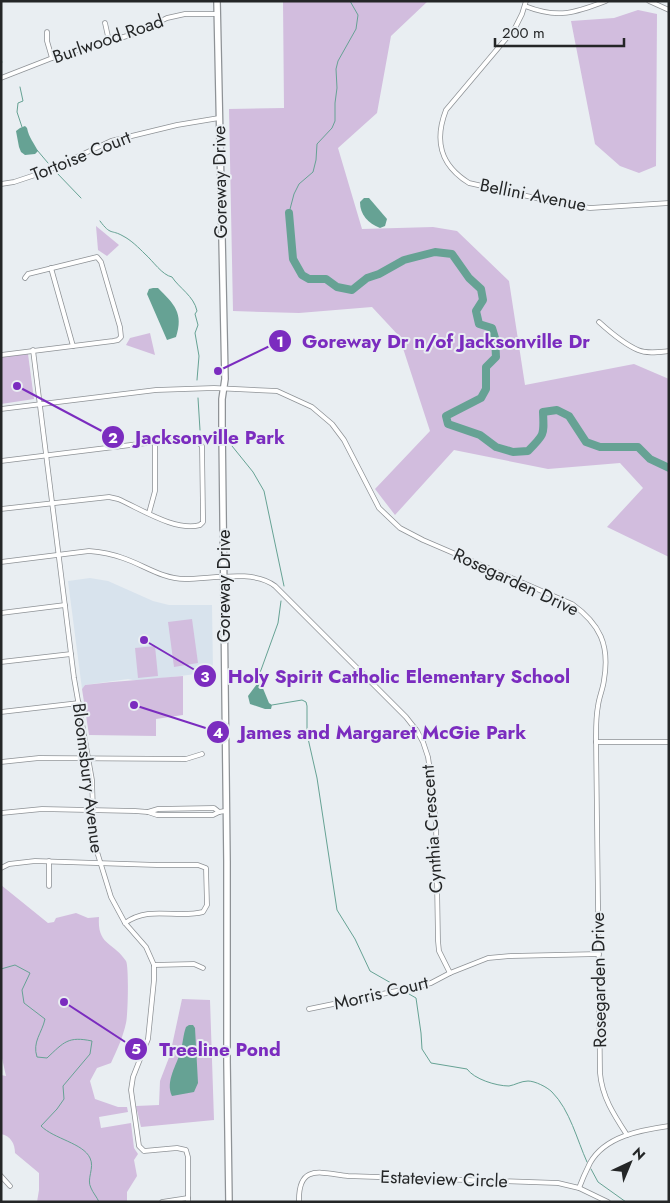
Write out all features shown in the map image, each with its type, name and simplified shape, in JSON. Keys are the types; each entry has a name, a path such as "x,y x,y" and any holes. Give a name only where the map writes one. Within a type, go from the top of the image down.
{"street":[{"name":"Goreway Drive","path":"217,1 224,370 222,399 224,577 222,812 230,1202"},
{"name":"Bellini Avenue","path":"526,1 515,28 446,110 442,121 440,142 449,166 469,183 558,203 590,208 669,203"},
{"path":"525,6 556,15 572,13 606,1"},
{"path":"649,1 669,10"},
{"name":"Burlwood Road","path":"1,78 52,58 134,34 153,24 173,17 192,14 217,14"},
{"path":"105,23 109,41"},
{"path":"47,32 47,41 52,58"},
{"name":"Tortoise Court","path":"1,184 14,182 47,171 112,141 177,125 219,118"},
{"path":"1,355 118,340 121,337 120,327 100,259 94,257 28,274 25,278"},
{"path":"51,268 73,346"},
{"path":"599,322 638,350 652,352 669,351"},
{"name":"Bloomsbury Avenue","path":"33,350 71,654 92,780 93,838 109,893 125,923 146,947 154,965 148,1039 133,1077 131,1090 139,1146 141,1149 149,1151 182,1148 186,1150 188,1200"},
{"name":"Rosegarden Drive","path":"1,409 156,390 223,389 277,391 312,407 332,424 344,440 380,508 400,528 423,540 572,604 589,618 602,638 607,659 598,705 596,742 601,1087 607,1102 627,1135"},
{"path":"1,461 155,442 196,441 202,446 203,522 200,525 184,527 111,497 1,509"},
{"path":"149,513 155,491 155,442"},
{"name":"Cynthia Crescent","path":"1,562 89,551 124,558 156,573 171,577 185,579 253,578 270,582 417,730 428,757 432,784 436,825 439,951 450,973"},
{"path":"1,612 65,605"},
{"path":"1,662 71,654"},
{"path":"1,712 79,703"},
{"path":"596,742 669,742"},
{"path":"1,762 39,758 186,759 202,754"},
{"path":"1,813 35,810 92,810 148,812 157,815 214,815 222,812"},
{"path":"1,868 9,864 34,861 198,865 206,868 207,905 203,912 146,913 135,916 125,923"},
{"path":"49,862 49,886"},
{"name":"Morris Court","path":"309,1009 431,983 450,973 488,958 599,954"},
{"path":"154,965 194,964 203,968"},
{"path":"579,1188 590,1162 608,1144 627,1135 669,1126"},
{"name":"Estateview Circle","path":"299,1202 298,1191 301,1182 306,1174 314,1172 348,1176 558,1184 579,1188 608,1202"},
{"path":"1,1176 10,1186"},
{"path":"162,1202 188,1200"}],"shaded area":[{"path":"283,1 428,1 391,36 377,113 338,148 362,229 433,227 457,231 509,281 525,385 634,364 669,379 669,557 607,527 643,488 620,463 548,469 454,450 395,515 375,489 430,431 399,336 372,307 299,313 233,311 229,109 284,108"},
{"path":"638,10 657,14 656,166 639,173 620,166 595,144 571,21 614,18"},
{"path":"25,126 38,151 35,154 25,155 19,147 16,131"},
{"path":"364,198 369,198 387,219 385,226 380,228 366,218 360,207 360,202"},
{"path":"96,226 119,245 107,256 98,250"},
{"path":"158,288 176,309 179,321 176,337 167,340 147,294 149,289"},
{"path":"150,333 155,355 126,345 130,338"},
{"path":"28,354 34,399 1,404 1,357"},
{"path":"90,578 108,581 153,601 169,605 212,605 213,672 138,681 128,679 85,685 82,689 68,581"},
{"path":"192,619 198,663 174,667 168,622"},
{"path":"155,646 158,676 138,678 135,648"},
{"path":"183,676 183,715 156,719 156,736 89,735 82,689 85,685"},
{"path":"257,684 262,686 269,703 272,705 271,709 250,704 248,696"},
{"path":"1,885 48,923 54,922 56,918 76,913 88,918 99,917 99,926 104,939 126,961 128,1001 127,1018 123,1033 111,1063 97,1068 90,1081 95,1099 118,1107 127,1107 128,1112 99,1117 101,1128 131,1123 134,1148 138,1154 134,1160 137,1176 127,1192 127,1202 37,1202 39,1173 15,1153 12,1141 1,1134 1,1075 6,1076 1,1054"},
{"path":"182,999 210,1000 214,1120 141,1127 136,1106 159,1105 160,1081 170,1055"},
{"path":"193,1025 195,1028 198,1083 194,1092 172,1096 170,1085 172,1073 181,1050 186,1027"}],"waterway":[{"path":"289,213 299,184 313,172 317,144 332,128 335,121 336,69 338,61 356,29 358,15 350,1"},
{"path":"20,87 23,101 18,103 17,112 22,127"},
{"path":"37,150 48,163"},
{"path":"56,172 81,198"},
{"path":"289,213 293,259 302,275 309,279 326,279 337,287 352,290 367,278 379,274 404,260 435,252 452,254 469,278 481,289 483,300 476,311 479,324 492,328 495,338 496,357 486,367 486,389 481,398 446,416 448,424 480,435 496,447 513,452 528,451 542,434 543,412 557,410 569,416 586,442 600,447 638,447 650,459 669,468"},
{"path":"100,221 109,230 135,244 161,271 172,277 193,301 197,311 195,314 198,325 195,333 199,356 197,380"},
{"path":"198,398 200,430"},
{"path":"232,446 253,472 264,491 284,586"},
{"path":"259,685 257,677 278,623 281,601"},
{"path":"272,705 302,700 306,702 307,734 317,778 337,910 355,939 370,971 398,987"},
{"path":"1,969 15,965 30,973 22,990 24,1003 45,1019 37,1042 37,1057 47,1058 62,1044 72,1040 92,1041 90,1054 63,1086 64,1099 41,1126 81,1148 90,1158 92,1166 89,1181 99,1202"},
{"path":"409,994 416,998 422,1049 431,1063 467,1069 480,1079 498,1085 509,1086 531,1081 547,1088 564,1107 587,1162"},
{"path":"591,1169 598,1182 626,1202"}],"place":[{"name":"Goreway Dr n/of Jacksonville Dr","path":"218,371"},
{"name":"Jacksonville Park","path":"17,386"},
{"name":"Holy Spirit Catholic Elementary School","path":"144,640"},
{"name":"James and Margaret McGie Park","path":"134,705"},
{"name":"Treeline Pond","path":"64,1002"}]}
